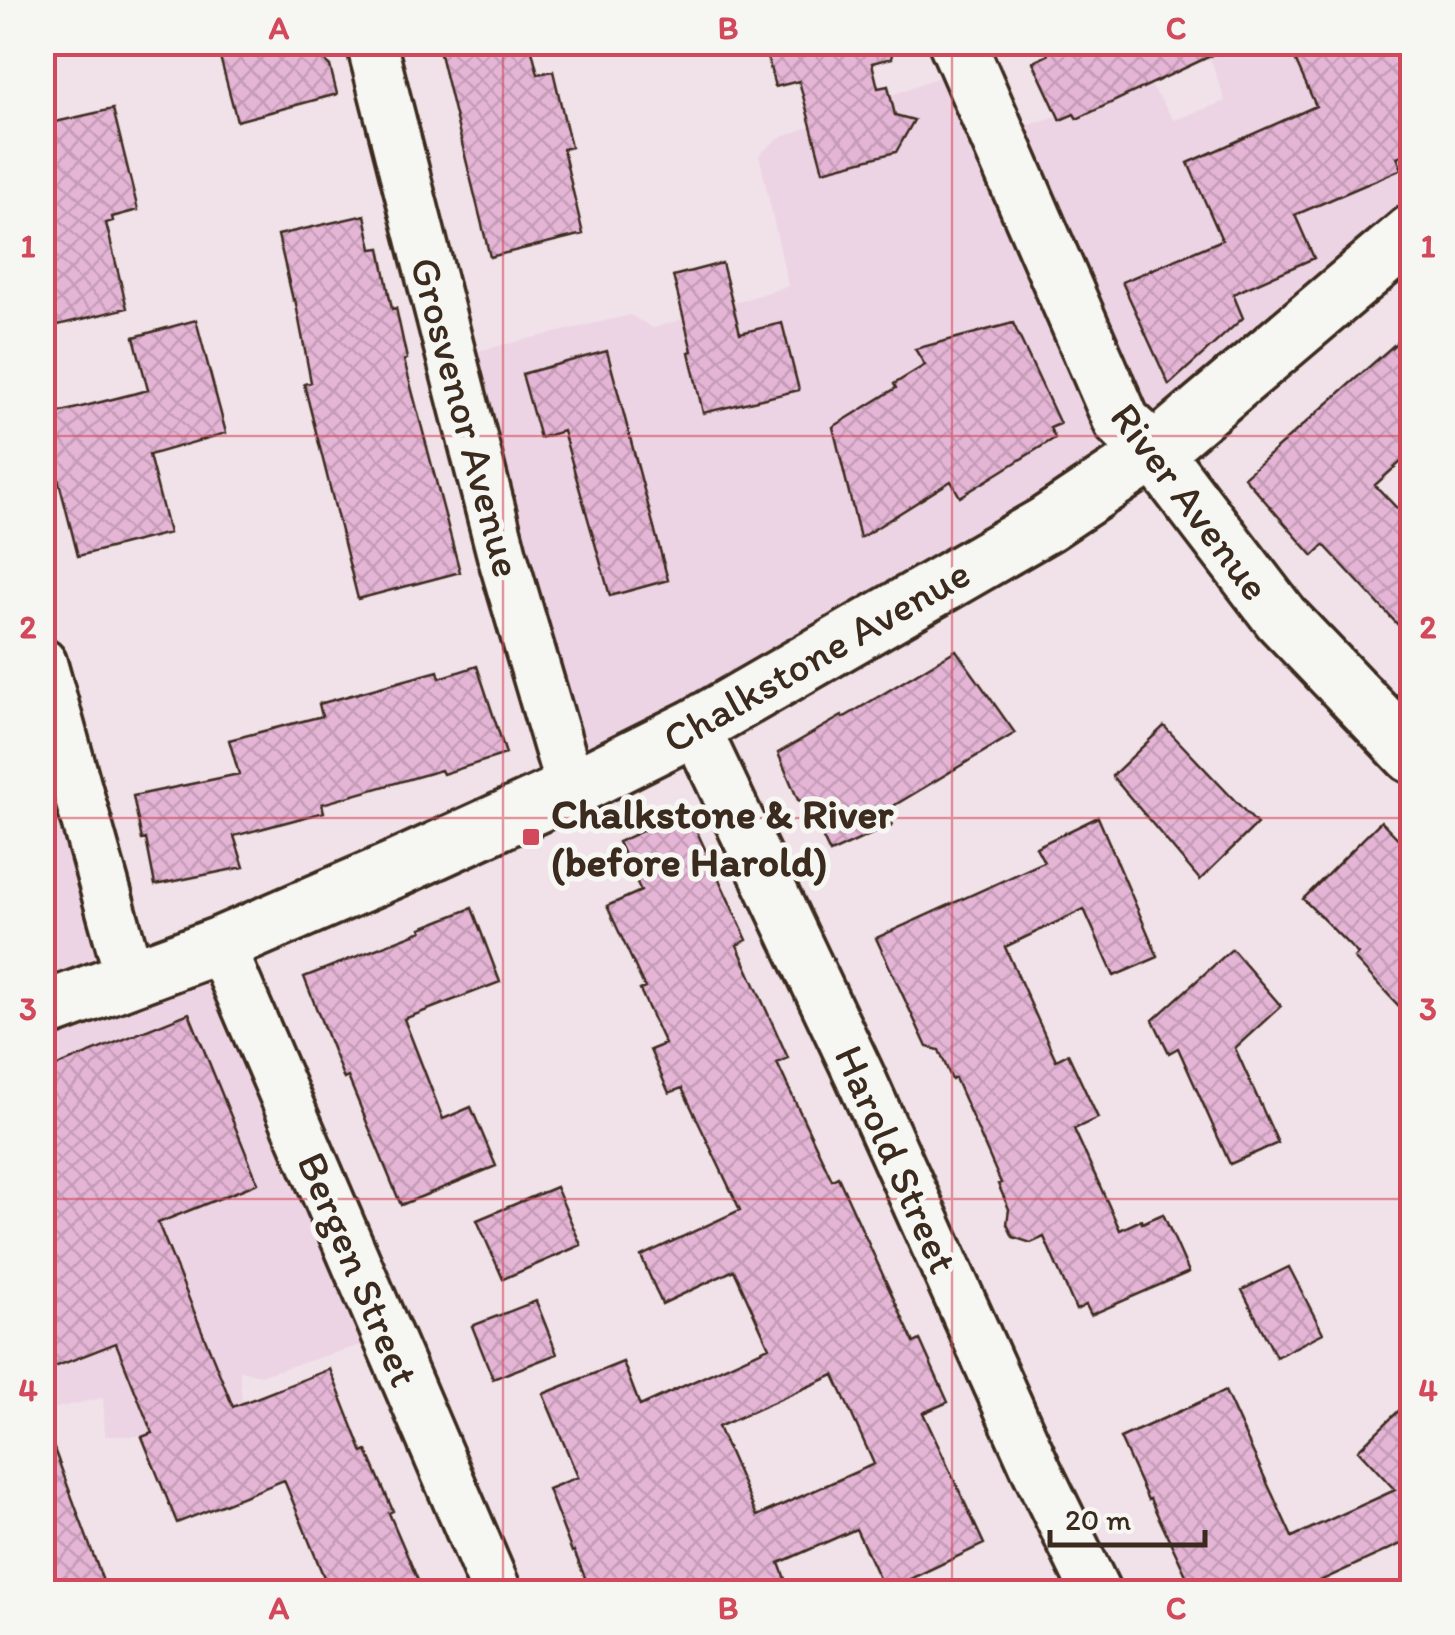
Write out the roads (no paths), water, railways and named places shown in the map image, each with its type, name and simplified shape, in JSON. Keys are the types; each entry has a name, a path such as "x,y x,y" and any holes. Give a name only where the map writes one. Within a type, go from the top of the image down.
{"main road":[{"name":"River Avenue","path":"957,42 1122,422 1154,452 1281,618 1412,755"},
{"name":"Chalkstone Avenue","path":"42,1012 220,944 398,868 695,727 1045,525 1154,452 1412,232"}],"street":[{"name":"Grosvenor Avenue","path":"371,42 502,555 571,789"},
{"path":"42,663 130,978"},
{"name":"Harold Street","path":"695,727 860,1074 1037,1471 1096,1592"},
{"name":"Bergen Street","path":"220,944 497,1592"}],"place":[{"name":"Chalkstone & River (before Harold)","path":"531,837"}]}
